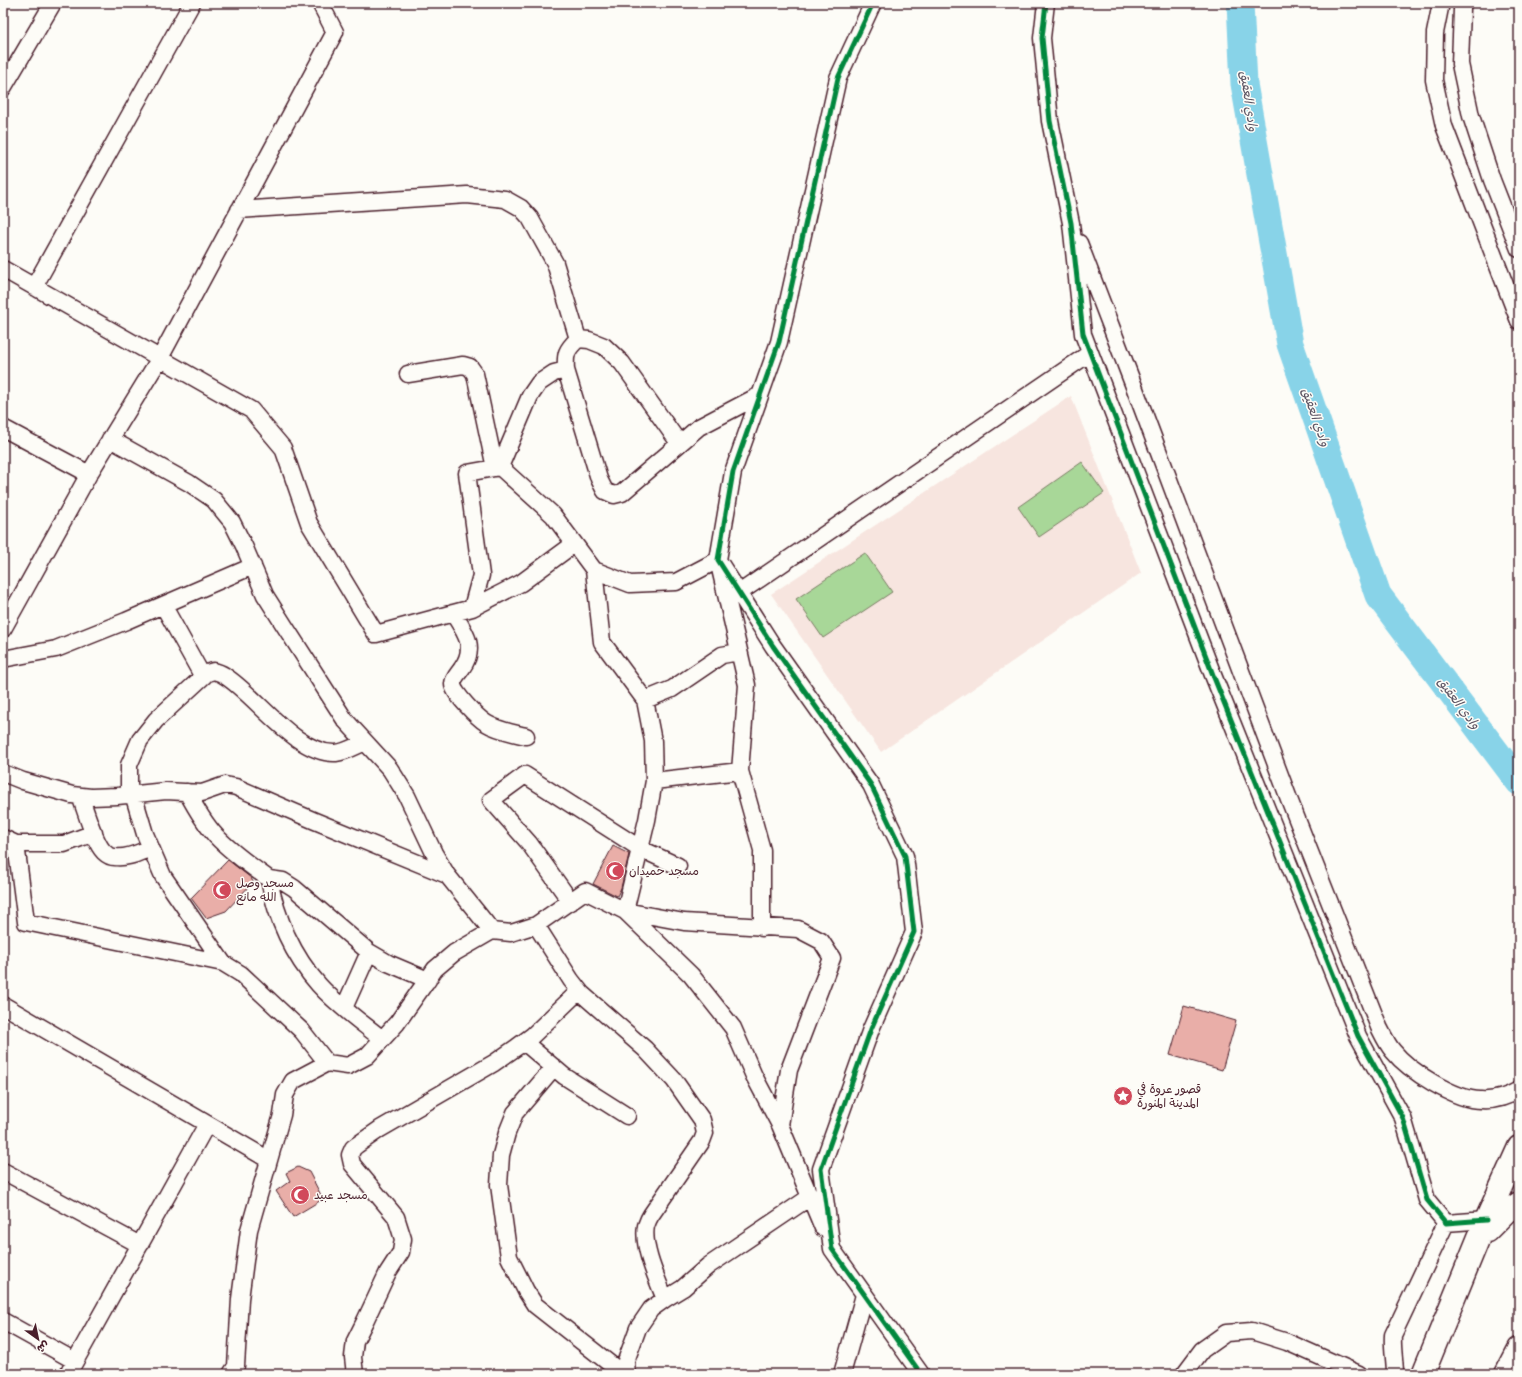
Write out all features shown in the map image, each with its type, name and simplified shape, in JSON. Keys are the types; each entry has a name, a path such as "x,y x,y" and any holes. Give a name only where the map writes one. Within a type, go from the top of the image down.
{"main road":[{"path":"1423,1374 1486,1220 1519,1147"},
{"path":"1478,1241 1506,1212 1519,1203"},
{"path":"1506,1374 1519,1349"}],"street":[{"path":"3,88 53,3"},
{"path":"34,287 192,3"},
{"path":"3,629 89,474 160,358 334,32 320,3"},
{"path":"762,928 762,850 740,771 747,685 718,560 733,472 779,342 838,78 873,3"},
{"path":"1046,3 1042,38 1050,121 1071,223 1083,334 1213,675 1358,1036 1402,1118 1427,1200 1446,1223"},
{"path":"1441,3 1435,33 1434,80 1444,126 1519,321"},
{"path":"1463,3 1460,64 1471,116 1492,180 1519,249"},
{"path":"240,210 467,195 505,199 521,208 530,218 555,263 578,339"},
{"path":"1071,223 1135,389 1288,799 1379,1027 1393,1051 1408,1066 1450,1093 1480,1100 1505,1098 1519,1090"},
{"path":"3,269 251,410 283,448 309,523 376,634 472,608 521,583 574,544"},
{"path":"679,443 622,364 604,346 589,340 578,339 568,348 565,357 566,370 599,479 605,491 614,495 622,493 679,443 699,428 760,395"},
{"path":"739,593 1090,354"},
{"path":"408,374 463,365 470,367 475,374 498,467 553,515 594,570 630,584 676,582 718,560"},
{"path":"498,467 530,396 539,383 554,373 566,370"},
{"path":"3,428 89,474"},
{"path":"110,439 189,483 214,500 232,522 265,595 284,625 346,720 390,770 408,796 434,853 447,875 492,931"},
{"path":"472,608 481,576 466,473 498,467"},
{"path":"718,560 773,646 871,785 905,856 914,932 871,1029 820,1169 832,1249"},
{"path":"3,659 56,649 164,605 253,566"},
{"path":"594,570 602,642 645,700 652,742 654,781 641,849 625,911"},
{"path":"164,605 203,677"},
{"path":"453,613 464,632 470,651 469,658 453,683 453,688 485,723 526,736"},
{"path":"645,700 672,689 722,655 739,652"},
{"path":"223,963 163,876 145,834 131,794 129,765 140,740 156,720 207,673 214,671 225,675 275,721 292,735 311,746 336,753 350,749 365,742"},
{"path":"654,781 740,771"},
{"path":"3,773 23,781 72,795 91,797 166,791 202,793 225,785 236,787 447,875"},
{"path":"571,902 530,843 491,800 525,775 641,849 678,866"},
{"path":"186,792 216,836 240,858 269,879 283,881 294,888 369,952 388,963 428,980"},
{"path":"80,796 94,833 104,852 109,856 117,858 125,857 151,848"},
{"path":"94,833 64,844 9,841 26,922 223,963 241,974 302,1031 327,1063"},
{"path":"269,879 272,898 282,924 302,964 320,986 382,1039"},
{"path":"231,1374 236,1366 240,1299 249,1230 282,1115 285,1094 294,1081 327,1063 348,1066 367,1056 397,1022 435,969 454,954 492,931 511,932 536,925 585,892 625,911 684,922 762,928 798,929 821,941 832,958 789,1070 780,1125"},
{"path":"625,911 691,976 733,1028 754,1076 780,1125 832,1249 921,1374"},
{"path":"536,925 570,980 579,991 645,1049 674,1080 702,1120 705,1133 702,1141 650,1215 646,1227 646,1243 651,1263 665,1299"},
{"path":"344,1008 369,952"},
{"path":"355,1374 353,1357 355,1341 388,1272 401,1252 403,1239 396,1217 352,1164 350,1155 353,1148 380,1129 494,1063 524,1042 579,991"},
{"path":"3,1005 268,1160"},
{"path":"524,1042 579,1086 628,1116"},
{"path":"554,1067 515,1113 506,1133 501,1155 499,1185 509,1257 526,1291 535,1305 623,1374"},
{"path":"3,1321 71,1368 207,1124"},
{"path":"3,1171 140,1245"},
{"path":"627,1374 626,1361 638,1328 651,1309 683,1288 708,1266 810,1197"},
{"path":"1446,1223 1486,1220"},
{"path":"1395,1374 1392,1348 1393,1335 1446,1223"},
{"path":"842,1374 864,1295"},
{"path":"1184,1374 1202,1350 1226,1333 1252,1332 1287,1342 1359,1374"}],"shaded area":[{"path":"1071,396 1141,573 881,752 771,594"}],"green space":[{"path":"1082,462 1104,493 1039,537 1018,507"},
{"path":"865,553 892,592 823,638 796,599"}],"building":[{"name":"مسجد حميدان","path":"613,846 629,854 621,888 617,896 593,884"},
{"name":"مسجد وصل الله مانع","path":"228,860 251,878 253,882 226,911 206,918 191,898"},
{"path":"1184,1006 1236,1021 1222,1070 1170,1055"},
{"name":"مسجد عبيد","path":"298,1167 309,1172 323,1199 293,1217 276,1191 290,1181 286,1173"}],"waterway":[{"name":"وادي العقيق","path":"1240,3 1244,84 1290,344 1378,595 1519,782"}],"cycle path":[{"path":"873,3 838,78 779,342 733,472 718,560 773,646 871,785 905,856 914,932 871,1029 821,1169 832,1249 921,1374"},
{"path":"1046,3 1042,38 1050,121 1071,223 1083,334 1213,675 1358,1036 1403,1118 1427,1200 1446,1223 1486,1220"}],"place":[{"name":"مسجد حميدان","path":"615,871"},
{"name":"مسجد وصل الله مانع","path":"222,890"},
{"name":"قصور عروة في المدينة المنورة","path":"1123,1096"},
{"name":"مسجد عبيد","path":"300,1195"}]}
